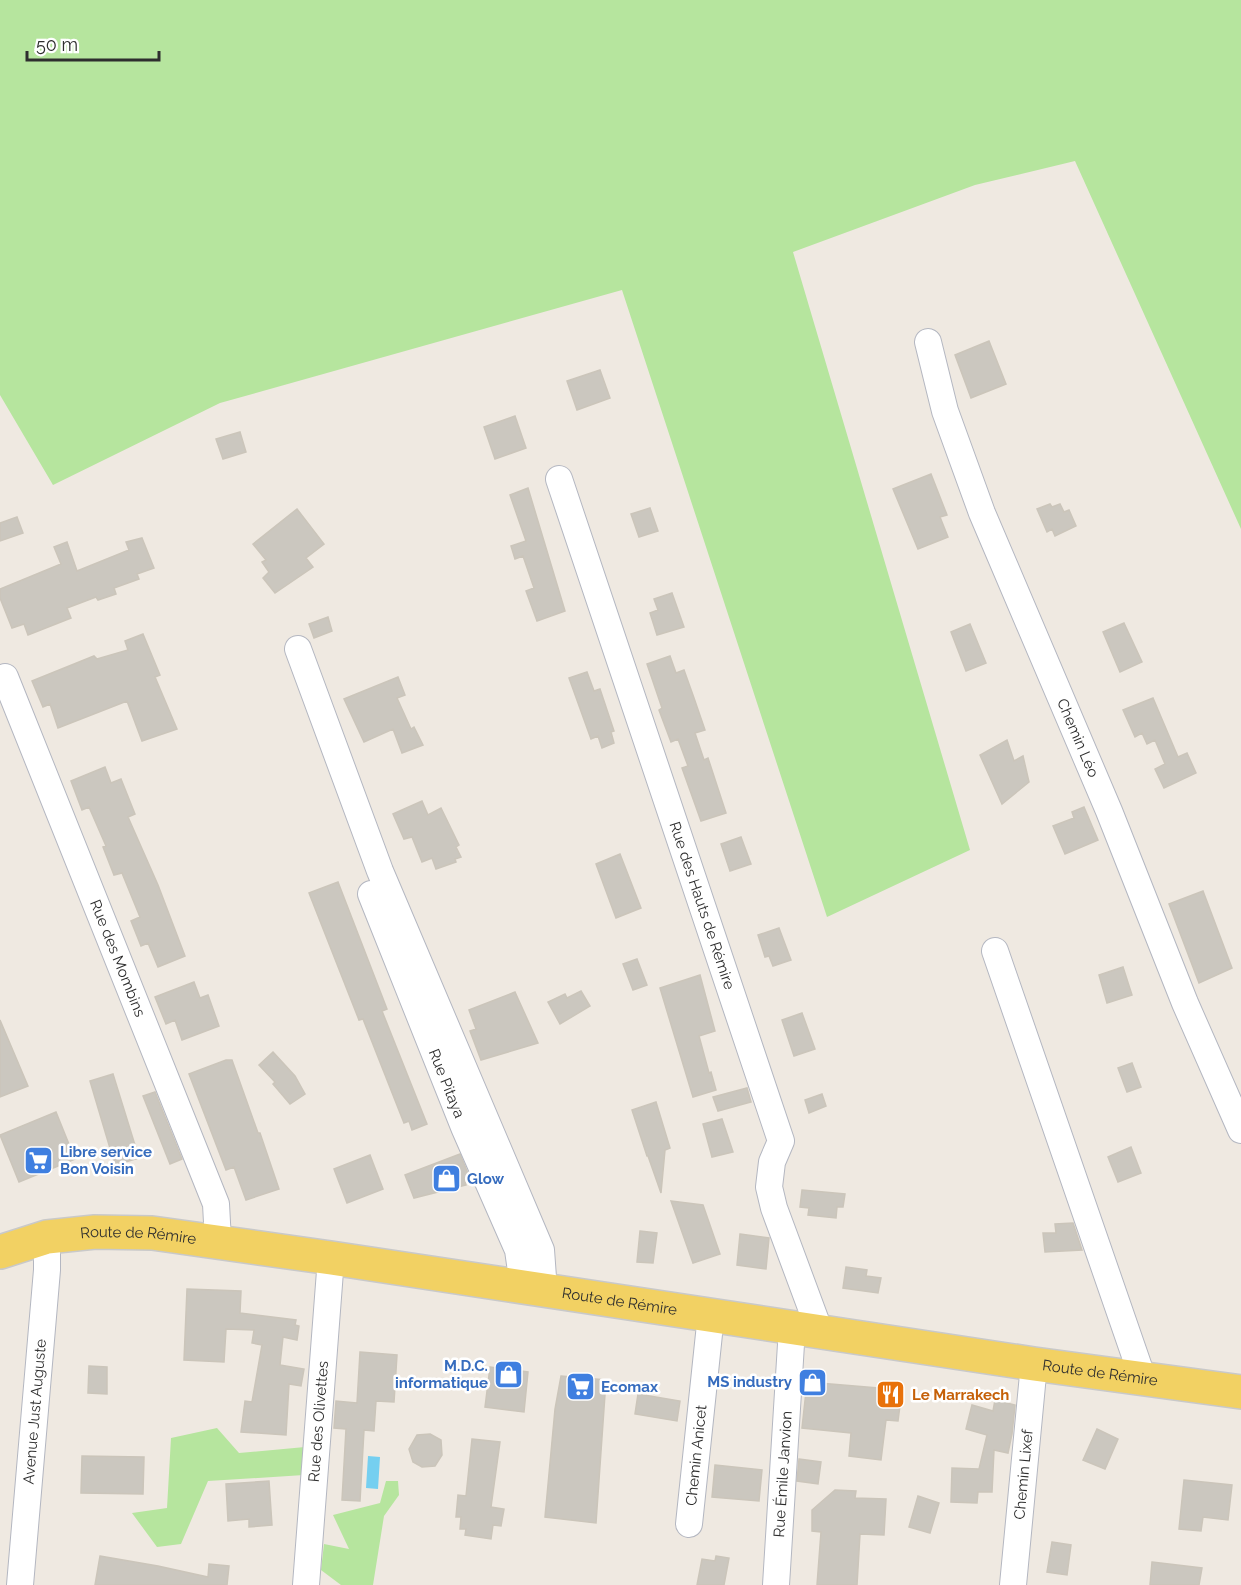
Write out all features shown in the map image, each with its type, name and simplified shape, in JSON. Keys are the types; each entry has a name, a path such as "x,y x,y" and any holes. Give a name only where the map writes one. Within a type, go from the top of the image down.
{"main road":[{"name":"Route de Rémire","path":"0,1252 47,1238 95,1232 152,1233 1034,1364 1241,1392"}],"street":[{"name":"Chemin Léo","path":"928,342 945,411 982,513 1109,811 1185,1003 1241,1130"},
{"name":"Rue des Hauts de Rémire","path":"559,479 781,1142 772,1162 769,1186 806,1330"},
{"path":"298,649 380,871 542,1250 532,1289"},
{"name":"Rue des Mombins","path":"5,678 216,1204 218,1241"},
{"name":"Rue Pitaya","path":"366,881 464,1127 518,1250 521,1271 532,1289"},
{"path":"995,951 1143,1379"},
{"name":"Avenue Just Auguste","path":"20,1585 48,1270 47,1238"},
{"name":"Rue des Olivettes","path":"306,1585 331,1258"},
{"name":"Chemin Anicet","path":"689,1524 711,1315"},
{"name":"Rue Émile Janvion","path":"776,1585 806,1330"},
{"name":"Chemin Lixef","path":"1013,1585 1034,1364"}],"green space":[{"path":"0,0 1241,0 1241,529 1075,161 975,185 793,252 970,850 827,917 622,290 220,403 53,485 0,395"},
{"path":"217,1428 239,1453 305,1447 304,1475 208,1481 181,1544 157,1547 132,1513 167,1508 171,1438"},
{"path":"386,1481 398,1481 399,1495 384,1516 373,1585 341,1585 321,1570 324,1544 349,1549 333,1515 380,1503"}],"water":[{"path":"368,1456 380,1457 378,1489 366,1488"}],"building":[{"path":"989,341 1006,384 971,398 955,355"},
{"path":"600,370 610,398 577,410 567,381"},
{"path":"515,416 526,448 495,459 484,427"},
{"path":"240,432 246,452 223,459 216,439"},
{"path":"931,474 947,515 940,517 948,537 918,549 893,489"},
{"path":"528,488 565,611 537,621 526,591 534,588 523,556 515,559 511,546 526,541 510,495"},
{"path":"1050,504 1052,507 1060,504 1064,512 1069,510 1076,526 1055,536 1052,529 1047,532 1037,509"},
{"path":"650,508 658,531 639,537 631,514"},
{"path":"297,509 324,544 306,558 313,567 275,593 263,578 269,572 262,562 266,560 253,544"},
{"path":"17,517 23,533 0,541 0,523"},
{"path":"142,538 154,568 137,574 139,579 114,588 116,594 98,600 96,597 67,608 71,618 28,635 24,624 12,628 0,598 0,589 61,564 54,547 67,542 77,571 129,550 126,542"},
{"path":"672,593 684,627 657,635 650,613 658,610 654,599"},
{"path":"328,617 332,631 314,638 309,624"},
{"path":"1124,623 1142,662 1120,672 1103,632"},
{"path":"970,624 986,663 966,671 951,632"},
{"path":"143,634 160,675 155,677 177,729 142,741 127,701 58,728 50,704 43,707 32,681 94,656 97,659 128,650 125,641"},
{"path":"670,656 676,673 684,670 694,698 705,730 695,733 704,760 708,758 726,813 701,821 682,768 688,766 678,739 671,742 659,710 662,708 647,664"},
{"path":"587,672 594,691 600,689 614,731 611,732 614,743 602,748 598,736 591,739 569,678"},
{"path":"398,677 405,695 397,698 411,729 414,727 423,745 402,753 393,729 364,742 344,699"},
{"path":"1153,698 1178,757 1187,753 1196,773 1164,788 1155,769 1165,764 1155,740 1147,744 1142,733 1135,737 1123,710"},
{"path":"1007,740 1014,761 1023,756 1029,782 1002,804 980,755"},
{"path":"105,767 111,783 121,779 135,814 128,817 158,885 185,956 158,967 148,943 141,946 131,921 140,917 122,873 114,875 103,847 106,846 89,807 82,810 71,781"},
{"path":"422,801 428,815 441,808 459,845 456,847 461,857 455,859 456,862 436,869 432,858 422,862 412,837 404,839 393,814"},
{"path":"1084,807 1098,840 1065,854 1053,826 1074,818 1072,812"},
{"path":"741,837 751,864 730,871 721,844"},
{"path":"620,854 641,908 616,918 596,864"},
{"path":"338,882 387,1009 382,1011 427,1124 412,1130 409,1121 404,1123 363,1019 359,1020 309,893"},
{"path":"1203,891 1232,968 1199,983 1169,904"},
{"path":"779,928 791,960 773,966 769,956 765,957 758,935"},
{"path":"637,959 647,985 633,990 623,964"},
{"path":"1123,967 1132,995 1107,1003 1099,975"},
{"path":"700,975 715,1031 699,1036 716,1090 693,1097 660,988"},
{"path":"194,982 200,998 208,995 219,1026 182,1040 175,1020 166,1024 155,997"},
{"path":"581,991 590,1006 560,1024 548,1002 565,994 567,998"},
{"path":"515,992 538,1043 481,1060 470,1031 476,1029 469,1010"},
{"path":"802,1013 815,1049 794,1056 782,1020"},
{"path":"0,1020 28,1086 0,1097"},
{"path":"273,1052 295,1076 305,1094 290,1104 273,1084 275,1082 259,1065"},
{"path":"226,1060 232,1060 279,1189 246,1200 234,1167 226,1170 189,1074"},
{"path":"1132,1063 1141,1087 1127,1092 1118,1068"},
{"path":"113,1074 139,1158 115,1165 90,1081"},
{"path":"747,1088 751,1102 718,1111 713,1097"},
{"path":"155,1092 182,1159 170,1164 143,1096"},
{"path":"822,1094 826,1106 809,1113 805,1100"},
{"path":"656,1102 670,1148 665,1150 661,1193 632,1110"},
{"path":"56,1112 75,1159 19,1182 0,1135"},
{"path":"722,1119 733,1152 712,1157 703,1124"},
{"path":"1131,1147 1141,1173 1118,1182 1108,1157"},
{"path":"460,1154 469,1176 464,1178 466,1185 414,1198 405,1175"},
{"path":"370,1155 383,1189 347,1203 334,1169"},
{"path":"802,1190 845,1194 843,1207 837,1207 836,1218 808,1215 809,1208 800,1207"},
{"path":"671,1201 703,1205 720,1254 693,1263"},
{"path":"1073,1223 1082,1250 1045,1252 1043,1233 1056,1233 1055,1224"},
{"path":"640,1231 657,1233 653,1263 637,1262"},
{"path":"740,1234 769,1238 766,1269 737,1265"},
{"path":"846,1267 867,1270 866,1276 881,1278 878,1293 843,1288"},
{"path":"187,1289 241,1291 240,1313 296,1320 295,1325 299,1326 297,1340 283,1337 280,1365 304,1369 301,1386 289,1384 286,1435 241,1432 245,1401 252,1402 262,1345 252,1343 254,1330 226,1329 224,1362 184,1360"},
{"path":"360,1352 397,1355 394,1402 376,1401 374,1431 364,1430 360,1501 342,1500 346,1429 334,1428 336,1401 357,1403"},
{"path":"89,1366 107,1367 107,1394 88,1393"},
{"path":"490,1367 528,1372 524,1412 485,1407"},
{"path":"561,1376 606,1380 596,1523 545,1517 555,1409"},
{"path":"807,1382 902,1390 898,1421 886,1420 881,1460 849,1456 851,1433 802,1428"},
{"path":"638,1394 680,1401 677,1421 635,1414"},
{"path":"995,1400 1015,1405 1008,1453 994,1450 992,1492 978,1492 977,1503 951,1502 952,1468 979,1469 987,1435 966,1429 972,1405 993,1411"},
{"path":"1097,1429 1118,1439 1105,1469 1083,1460"},
{"path":"430,1434 441,1440 442,1455 435,1466 422,1467 413,1462 409,1449 417,1435"},
{"path":"472,1439 500,1442 491,1507 504,1509 501,1526 493,1525 491,1539 465,1535 466,1529 460,1529 461,1517 456,1517 458,1495 466,1496"},
{"path":"82,1456 144,1457 143,1494 81,1493"},
{"path":"799,1459 821,1462 818,1484 797,1481"},
{"path":"715,1465 762,1470 759,1501 712,1497"},
{"path":"1184,1480 1232,1485 1228,1520 1203,1517 1201,1531 1179,1529"},
{"path":"269,1481 272,1525 249,1527 249,1519 228,1521 226,1484"},
{"path":"835,1490 856,1491 855,1498 886,1499 884,1535 860,1534 857,1585 817,1585 821,1532 812,1531 812,1510"},
{"path":"918,1496 939,1503 930,1533 909,1527"},
{"path":"1052,1542 1071,1545 1067,1575 1047,1572"},
{"path":"100,1556 208,1577 209,1564 229,1566 227,1585 95,1585"},
{"path":"716,1556 729,1558 724,1585 697,1585 702,1559 715,1561"},
{"path":"1152,1562 1202,1568 1199,1585 1150,1585"}],"place":[{"name":"Libre service Bon Voisin","path":"39,1161"},
{"name":"Glow","path":"446,1179"},
{"name":"M.D.C. informatique","path":"509,1375"},
{"name":"MS industry","path":"813,1382"},
{"name":"Ecomax","path":"580,1387"},
{"name":"Le Marrakech","path":"891,1395"}]}
